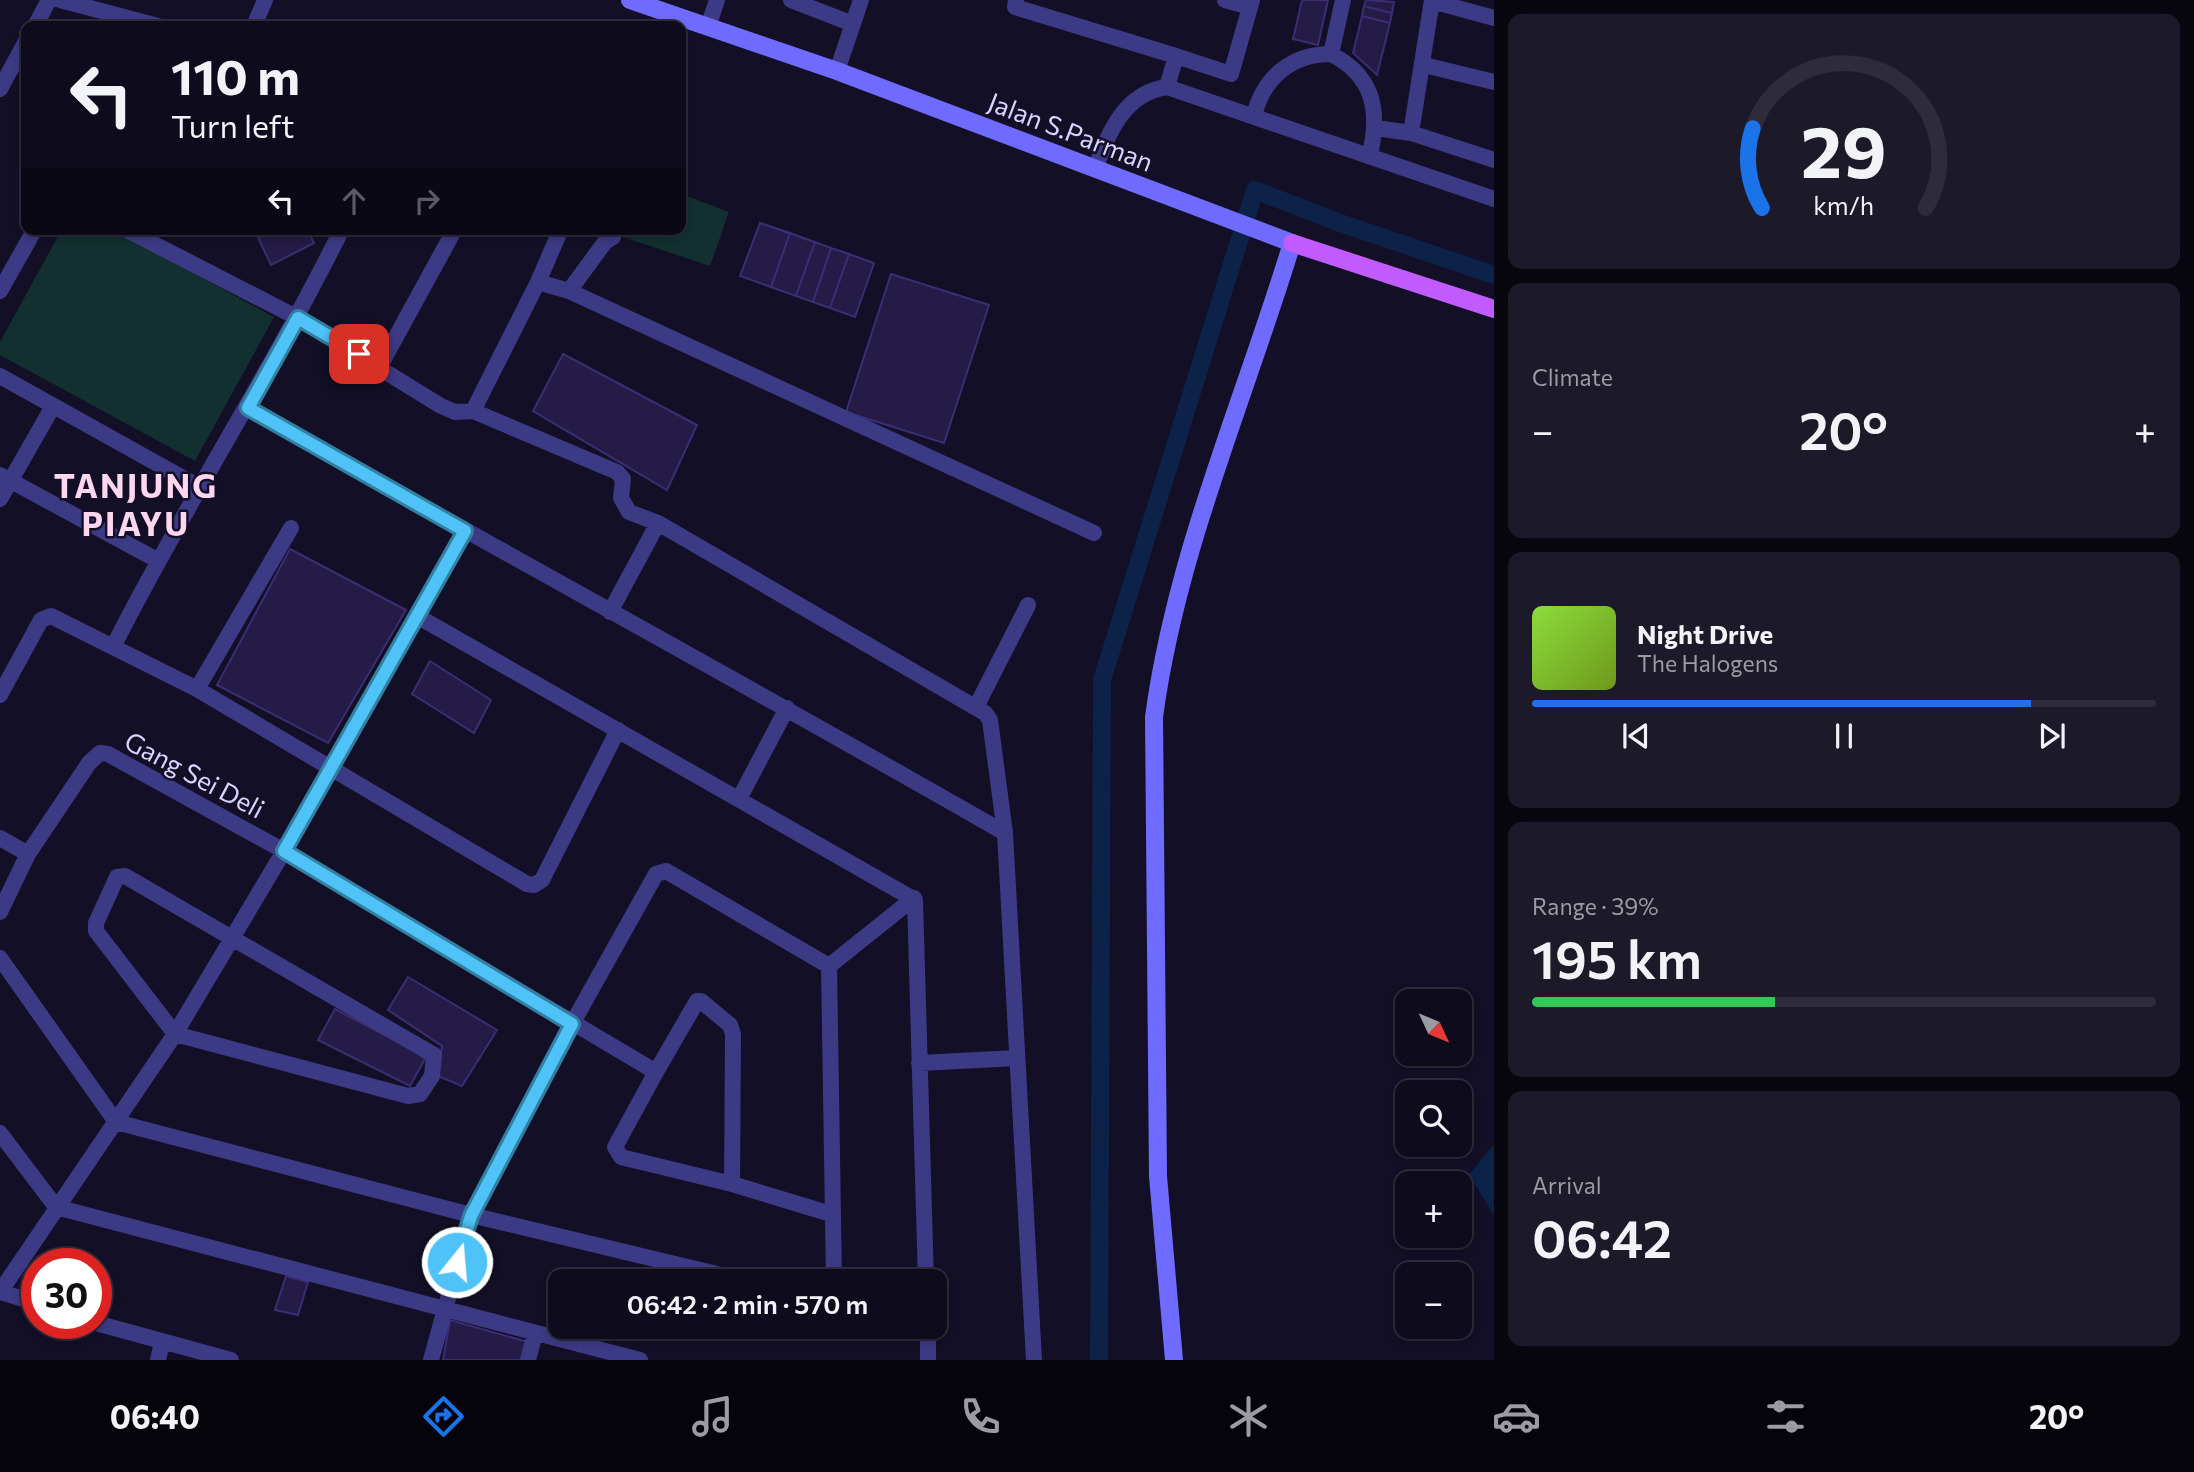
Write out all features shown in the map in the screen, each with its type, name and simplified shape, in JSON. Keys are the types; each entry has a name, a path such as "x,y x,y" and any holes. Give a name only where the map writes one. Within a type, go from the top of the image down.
{"main road":[{"name":"Jalan S.Parman","path":"1292,243 1494,309"}],"street":[{"path":"38,21 49,0"},
{"path":"60,0 134,21"},
{"path":"256,21 265,0"},
{"name":"Jalan S.Parman","path":"630,0 837,71 1252,231 1292,243"},
{"path":"708,27 717,0"},
{"path":"791,0 853,24"},
{"path":"837,71 861,0"},
{"path":"1015,3 1231,74 1251,4 1225,0"},
{"path":"1331,54 1343,0"},
{"path":"1411,133 1424,65 1432,0 1494,18"},
{"path":"0,89 21,50"},
{"path":"1254,116 1260,95 1276,74 1291,63 1307,57 1331,54 1345,62 1366,86 1373,102 1376,128 1370,154"},
{"path":"1167,87 1176,56"},
{"path":"1424,65 1494,82"},
{"path":"1095,169 1106,139 1132,102 1142,94 1167,87 1370,154 1494,199"},
{"path":"1376,128 1411,133 1494,160"},
{"path":"0,291 5,275 31,235"},
{"path":"150,235 380,366 441,406 455,412 473,411 617,472 623,479 624,508 657,523 976,707 990,720 1005,834 1034,1360"},
{"path":"113,647 157,560 248,408 298,318 339,235"},
{"path":"380,366 452,235"},
{"path":"473,411 538,282 558,235"},
{"path":"569,291 605,242 613,237"},
{"path":"1174,1360 1158,1176 1154,717 1160,670 1192,539 1292,243"},
{"path":"538,282 569,291 1094,533"},
{"path":"0,376 52,408 199,487"},
{"path":"0,499 5,478 52,408"},
{"path":"248,408 610,612 787,708 1005,834"},
{"path":"5,478 157,560"},
{"path":"610,612 657,523"},
{"path":"197,689 291,528"},
{"path":"21,1298 0,1292 175,1034 284,851 465,531"},
{"path":"976,707 1028,605"},
{"path":"0,695 41,620 47,616 197,689 527,884 534,885 542,880 618,730"},
{"path":"416,616 914,898"},
{"path":"740,799 787,708"},
{"name":"Gang Sei Deli","path":"0,912 28,853 89,763 94,757 104,753 284,851"},
{"path":"0,838 28,853"},
{"path":"284,851 656,1072"},
{"path":"431,1360 443,1308 471,1216 572,1024 656,874 661,871 829,966"},
{"path":"117,877 132,878 233,937 434,1055 432,1076 421,1094 408,1096 175,1034 96,931 96,923 117,877"},
{"path":"829,966 914,898"},
{"path":"914,898 926,1269"},
{"path":"0,958 116,1122 471,1216 696,1269"},
{"path":"829,966 833,1269"},
{"path":"732,1184 733,1034 730,1025 701,1001 697,1001 615,1147 621,1157 732,1184 831,1214"},
{"path":"919,1063 1017,1058"},
{"path":"0,1133 55,1208 640,1360"},
{"path":"112,1327 231,1360"},
{"path":"528,1360 535,1333"},
{"path":"928,1339 928,1360"},
{"path":"158,1360 162,1342"}],"green space":[{"path":"686,196 729,212 710,266 617,235 686,235"},
{"path":"59,235 124,235 274,317 195,461 0,355 0,342"}],"water":[{"path":"1494,1144 1494,1215 1472,1180 1472,1171"}],"building":[{"path":"1302,0 1328,0 1318,45 1293,39"},
{"path":"1366,0 1394,2 1392,13 1364,6"},
{"path":"1364,6 1392,13 1390,23 1362,16"},
{"path":"1362,16 1390,23 1377,75 1353,53"},
{"path":"760,223 874,263 855,317 740,276"},
{"path":"760,223 790,233 771,287 740,276"},
{"path":"790,233 815,242 796,296 771,287"},
{"path":"257,235 310,235 314,243 271,265"},
{"path":"815,242 831,248 813,302 796,296"},
{"path":"831,248 849,254 830,308 813,302"},
{"path":"849,254 874,263 855,317 830,308"},
{"path":"891,274 989,305 944,443 846,412"},
{"path":"563,354 697,425 667,490 533,411"},
{"path":"290,549 406,610 328,743 217,685"},
{"path":"430,661 491,700 474,733 412,694"},
{"path":"408,977 497,1030 462,1086 438,1076 442,1046 388,1010"},
{"path":"335,1009 426,1057 410,1086 318,1040"},
{"path":"286,1276 308,1282 298,1315 275,1310"},
{"path":"450,1320 528,1342 523,1360 443,1360"}],"waterway":[{"path":"1099,1360 1102,680 1255,190 1343,224 1494,275"}],"district":[{"name":"TANJUNG PIAYU","path":"136,503"}],"route":[{"path":"359,354 298,318 248,408 465,531 284,851 572,1024 471,1216 457,1262"}]}
